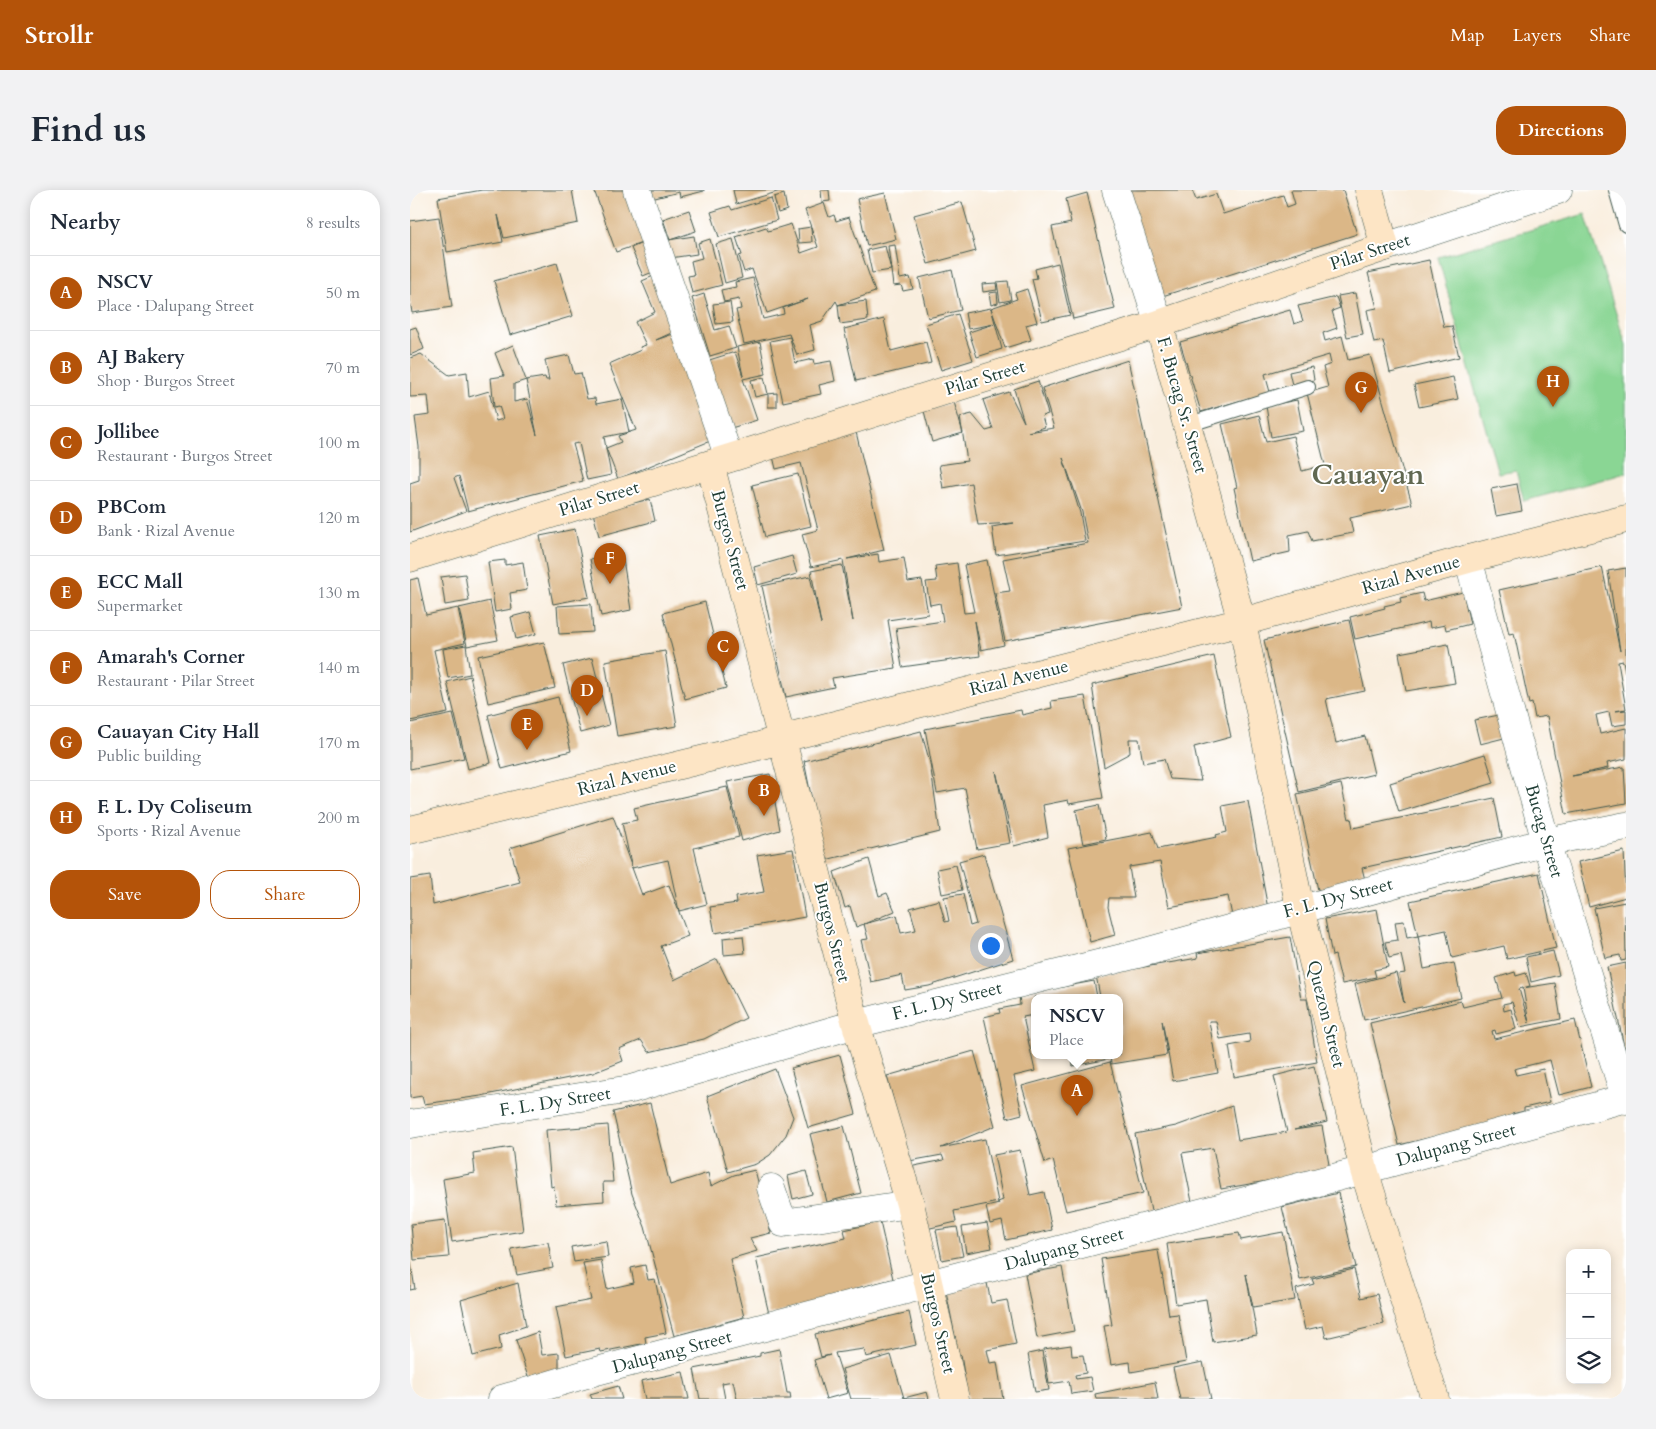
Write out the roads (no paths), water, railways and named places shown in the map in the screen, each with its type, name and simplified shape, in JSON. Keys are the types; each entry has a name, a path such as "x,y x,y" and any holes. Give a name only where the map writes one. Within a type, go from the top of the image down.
{"street":[{"path":"637,190 720,461"},
{"name":"F. Bucag Sr. Street","path":"1116,190 1159,324 1242,622"},
{"path":"1369,190 1385,247"},
{"name":"Pilar Street","path":"410,558 1159,324 1558,190"},
{"name":"Burgos Street","path":"720,461 782,738 856,1024 910,1204 956,1399"},
{"name":"Rizal Avenue","path":"410,830 763,745 782,738 1242,622 1468,559 1626,519"},
{"name":"Bucag Street","path":"1468,559 1546,842 1626,1099"},
{"name":"Quezon Street","path":"1242,622 1300,908 1364,1170 1435,1399"},
{"name":"F. L. Dy Street","path":"410,1124 548,1104 631,1089 856,1024 1138,954 1546,842 1626,826"},
{"name":"Dalupang Street","path":"502,1399 593,1372 1364,1170 1626,1099"},
{"path":"771,1188 782,1223 910,1204"}],"lane":[{"path":"1616,190 1626,225"},
{"path":"1187,424 1308,387"}],"place":[{"name":"F. L. Dy Coliseum","path":"1553,407"},
{"name":"Cauayan City Hall","path":"1361,413"},
{"name":"Amarah's Corner","path":"610,584"},
{"name":"Jollibee","path":"723,672"},
{"name":"PBCom","path":"587,716"},
{"name":"ECC Mall","path":"527,750"},
{"name":"AJ Bakery","path":"764,816"},
{"name":"NSCV","path":"1077,1116"}],"district":[{"name":"Cauayan","path":"1368,475"}]}
